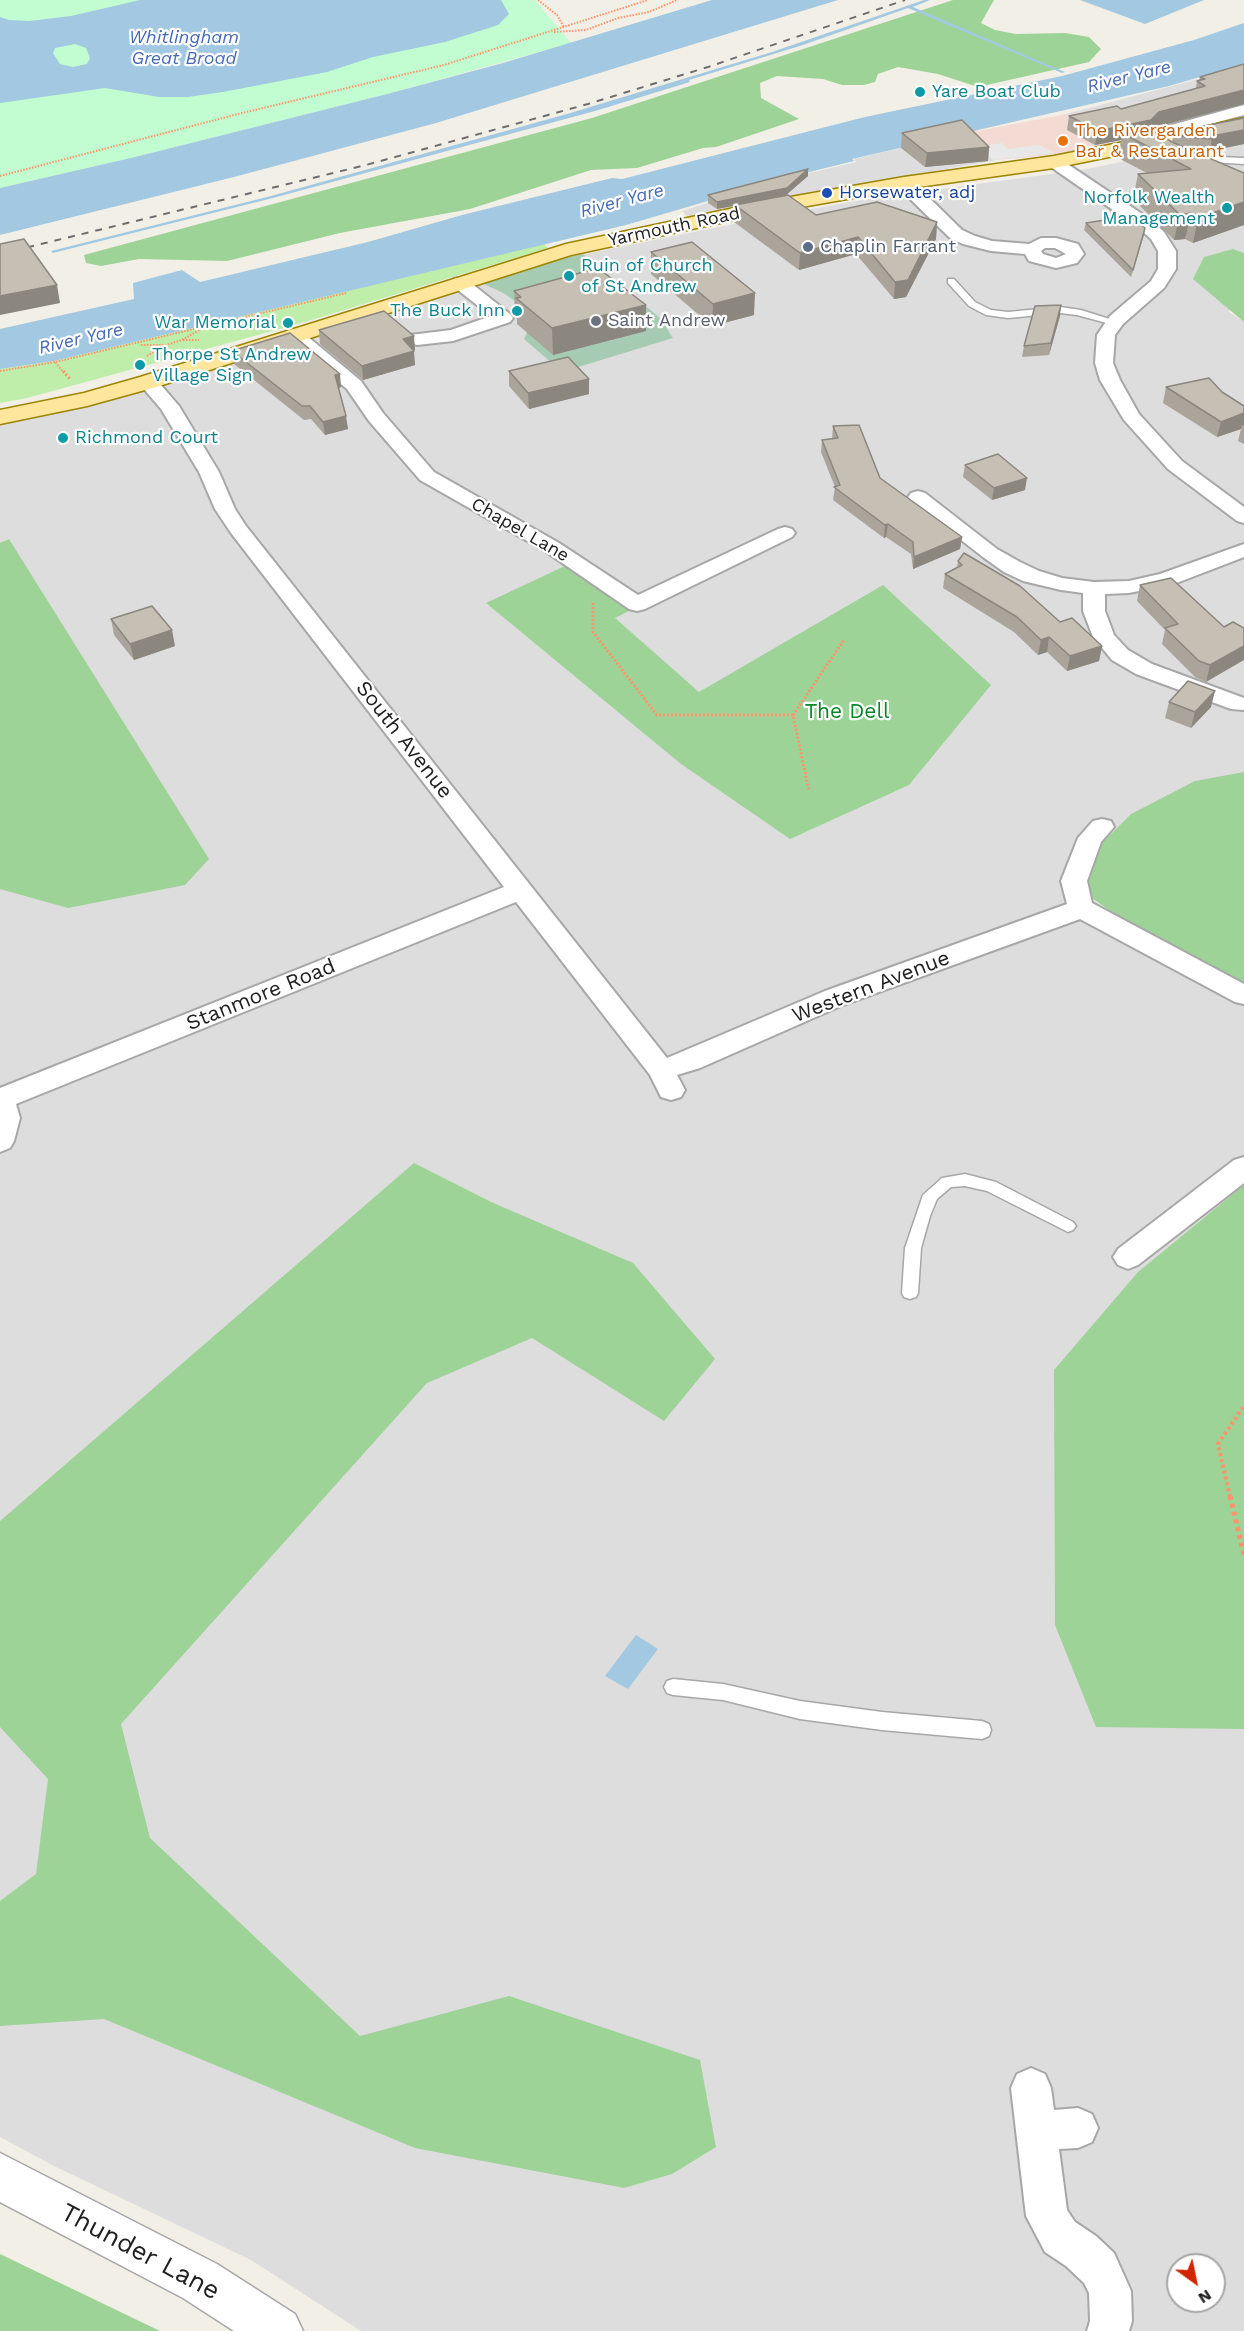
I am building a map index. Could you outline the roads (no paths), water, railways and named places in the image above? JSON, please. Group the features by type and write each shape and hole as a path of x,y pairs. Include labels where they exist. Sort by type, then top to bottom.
{"main road":[{"name":"Yarmouth Road","path":"0,417 87,399 148,382 566,250 762,208 1022,162 1054,162 1156,149 1244,124"}],"street":[{"name":"Yarmouth Road","path":"1156,149 1163,132 1244,110"},
{"path":"1054,162 1145,224 1158,236 1167,251 1167,269 1158,284 1114,322 1106,335 1104,363 1110,380 1131,416 1175,465 1244,517"},
{"path":"1186,162 1200,174 1222,177"},
{"path":"904,183 956,234 991,246 1032,249"},
{"path":"417,339 453,335 509,322 460,283"},
{"name":"Chapel Lane","path":"294,336 354,386 376,417 427,476 552,547 637,604 785,533"},
{"name":"South Avenue","path":"148,382 169,406 209,472 225,509 238,529 521,890 666,1080"},
{"path":"918,496 990,553 1012,567 1031,576 1061,584 1094,588 1129,587 1166,579 1244,550"},
{"path":"1094,588 1094,611 1104,637 1120,655 1144,669 1239,704"},
{"path":"1102,827 1090,838 1074,881 1081,908 1244,994"},
{"name":"Stanmore Road","path":"0,1141 6,1118 1,1099 521,890"},
{"name":"Western Avenue","path":"666,1080 690,1061 834,998 1081,908"},
{"path":"1128,1257 1244,1168"},
{"path":"1031,2088 1047,2216 1060,2237 1081,2251 1099,2268 1110,2291 1111,2321 1108,2331"},
{"path":"1035,2131 1078,2128"},
{"name":"Thunder Lane","path":"0,2177 200,2282 278,2331"}],"lane":[{"path":"1186,162 1244,161"},
{"path":"951,281 972,304 989,313 1008,315 1060,310 1078,312 1114,322"},
{"path":"910,1293 913,1248 922,1216 931,1194 947,1182 965,1180 991,1186 1068,1226"},
{"path":"673,1687 723,1692 800,1710 882,1721 982,1730"}],"water":[{"name":"Whitlingham Great Broad","path":"140,0 501,0 509,14 498,25 445,42 373,57 327,72 223,92 188,97 159,97 105,88 0,103 0,17 29,21 71,16","holes":["75,44 86,48 90,58 87,64 73,67 60,64 53,53 55,48"]},
{"path":"712,0 838,0 436,123 234,177 0,235 0,188 391,93 503,63"},
{"path":"924,0 930,0 913,7 1065,72 1062,73 908,8 803,45 595,111 273,198 53,253 51,251 271,196 567,114 772,52"},
{"path":"1080,0 1204,0 1145,24"},
{"name":"River Yare","path":"1244,23 1244,64 1169,86 852,159 854,161 793,176 626,225 54,361 0,369 0,329 134,299 133,283 182,270 200,282 368,242 462,215 612,178 622,179 865,117 1062,76 1194,40"},
{"path":"636,1635 658,1649 628,1689 605,1676"}],"railway":[{"path":"0,254 366,165 588,104 708,67 905,0"}],"place":[{"name":"Yare Boat Club","path":"920,92"},
{"name":"The Rivergarden Bar & Restaurant","path":"1063,141"},
{"name":"Horsewater, adj","path":"827,193"},
{"name":"Norfolk Wealth Management","path":"1227,208"},
{"name":"Chaplin Farrant","path":"808,247"},
{"name":"Ruin of Church of St Andrew","path":"569,276"},
{"name":"The Buck Inn","path":"517,311"},
{"name":"Saint Andrew","path":"596,321"},
{"name":"War Memorial","path":"288,323"},
{"name":"Thorpe St Andrew Village Sign","path":"140,365"},
{"name":"Richmond Court","path":"63,438"}],"park label":[{"name":"The Dell","path":"847,712"}]}
